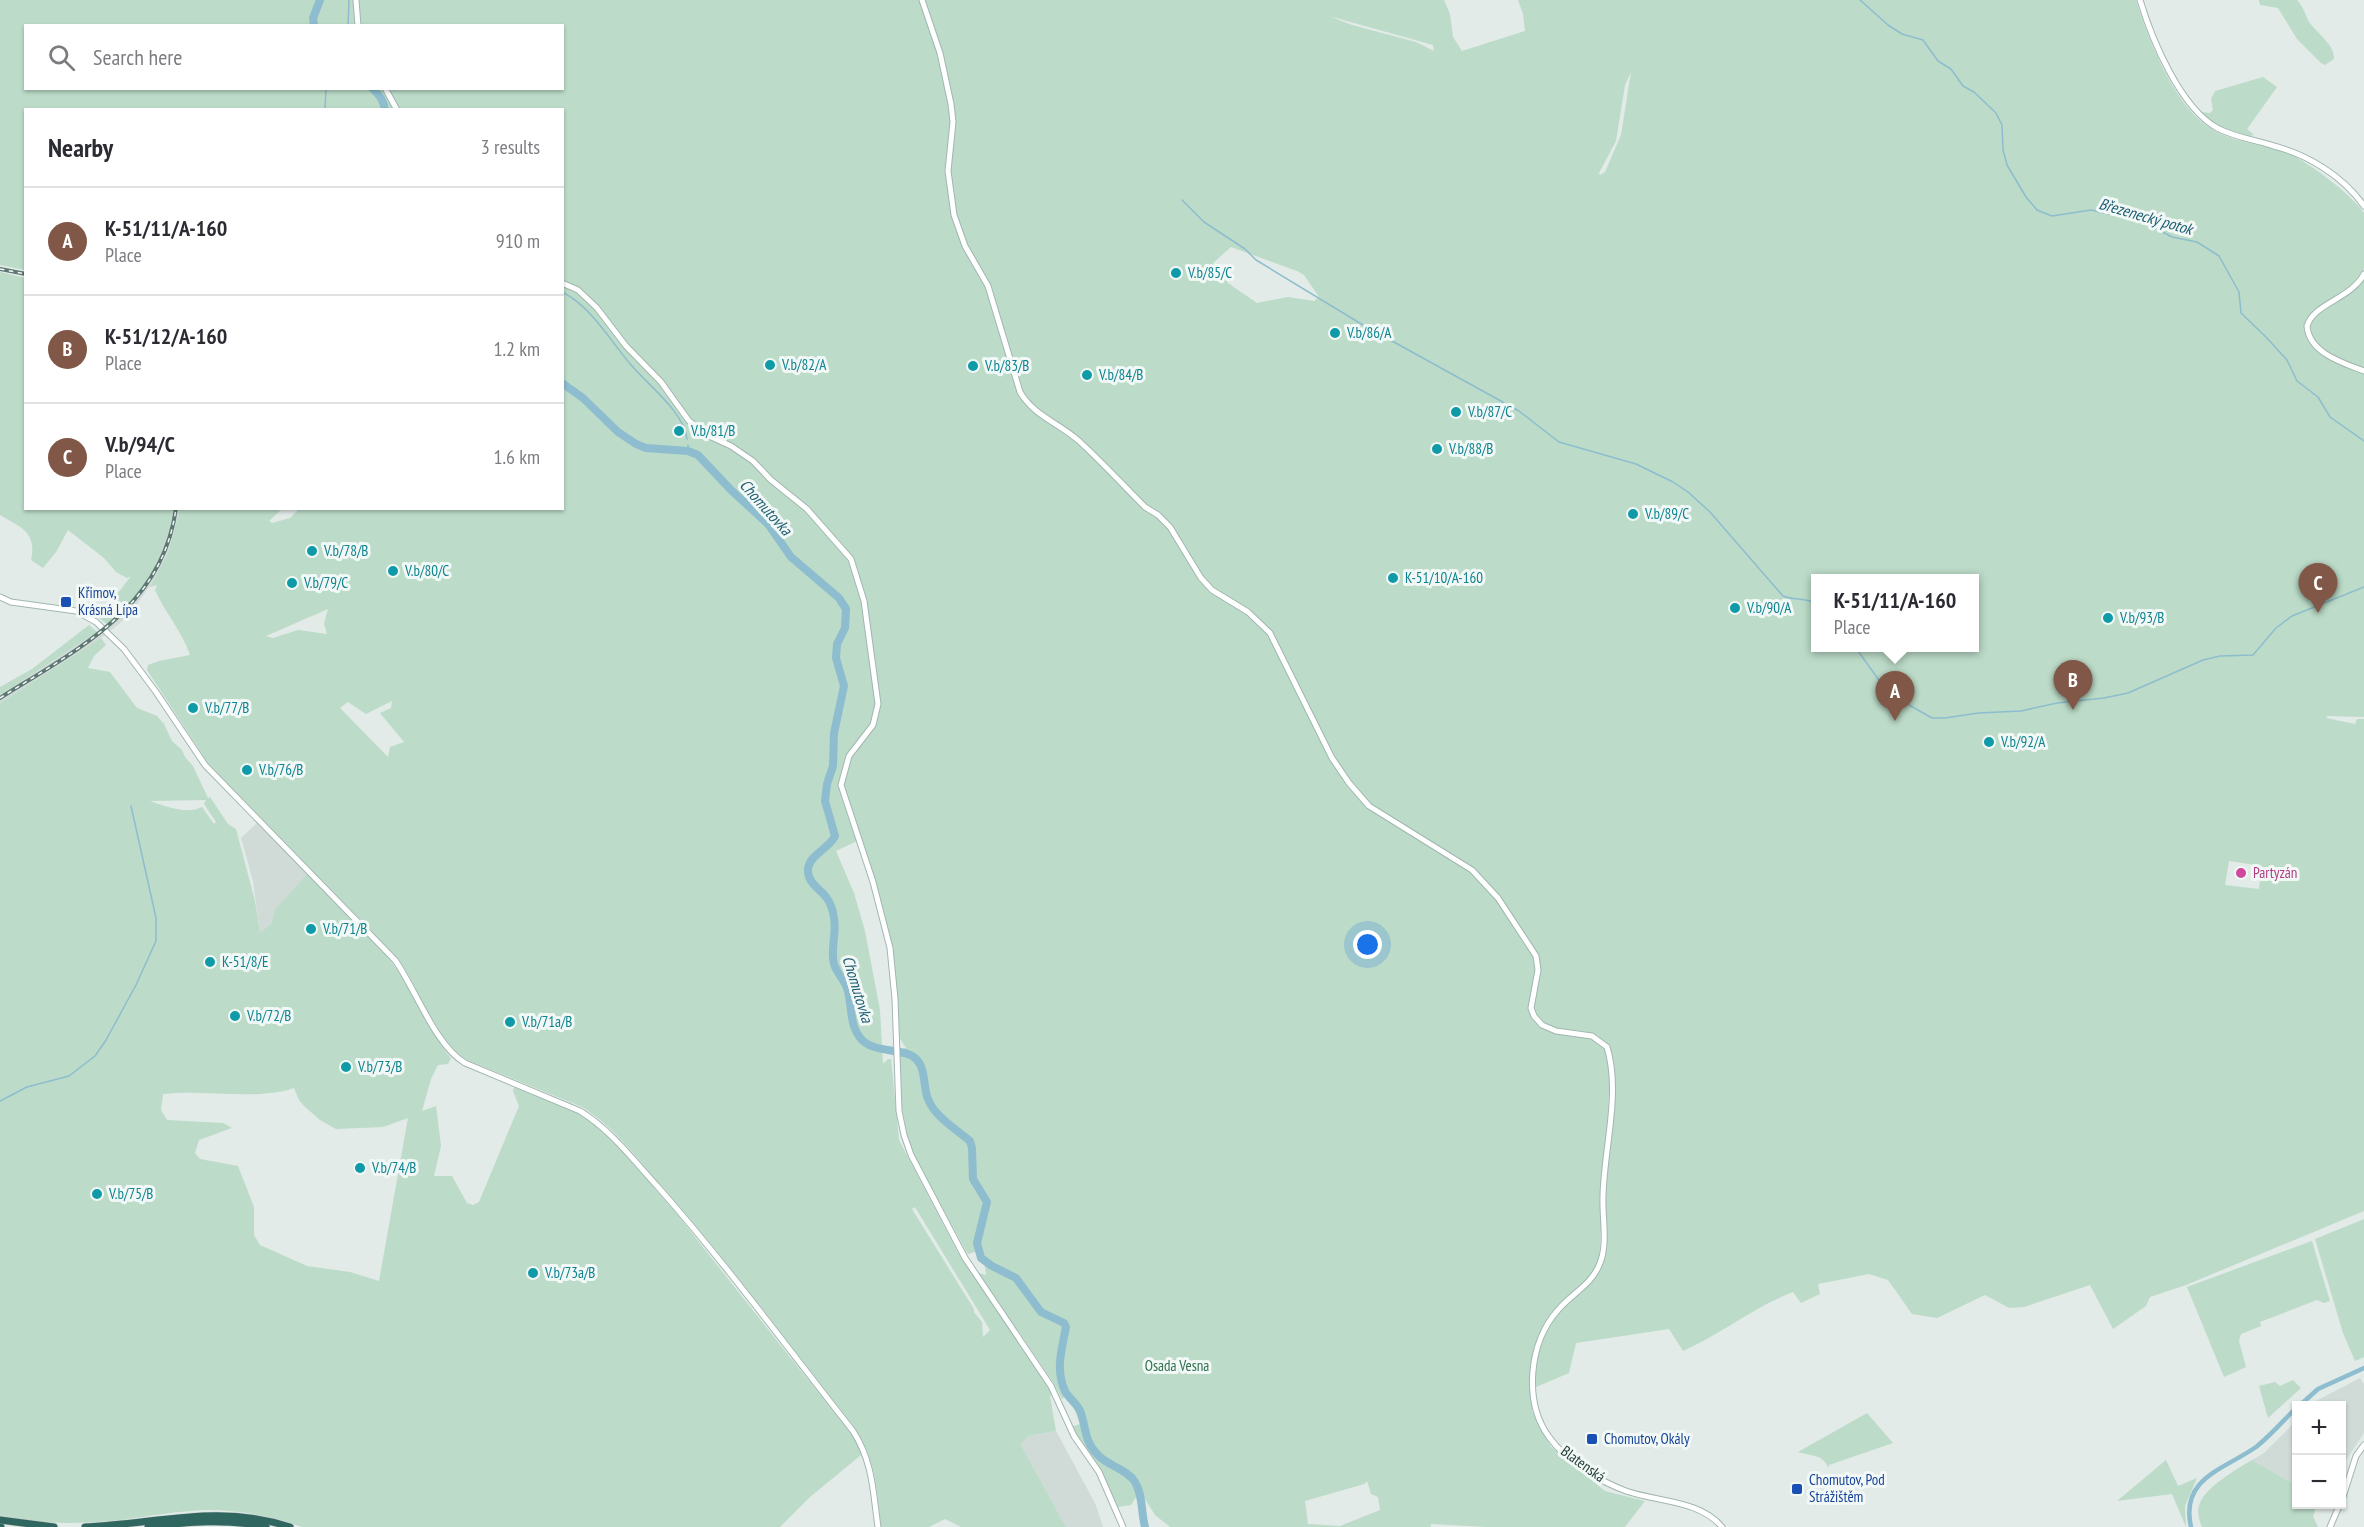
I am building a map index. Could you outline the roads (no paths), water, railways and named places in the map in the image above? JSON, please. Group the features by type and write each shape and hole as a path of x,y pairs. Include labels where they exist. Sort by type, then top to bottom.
{"highway":[{"path":"85,1527 214,1515 259,1519 290,1527"},
{"path":"0,1520 54,1527"},
{"path":"148,1527 206,1521 266,1527"}],"street":[{"path":"356,0 358,24"},
{"name":"Blatenská","path":"922,0 940,53 951,104 953,122 948,171 954,215 965,246 988,286 1020,392 1026,402 1048,421 1077,439 1145,507 1158,515 1170,527 1201,578 1212,590 1248,612 1270,633 1332,758 1369,806 1472,870 1498,898 1536,956 1538,970 1531,1008 1534,1016 1542,1025 1556,1031 1592,1036 1607,1047 1612,1075 1603,1195 1604,1240 1601,1262 1593,1278 1558,1309 1546,1326 1539,1345 1533,1380 1535,1408 1541,1424 1562,1451 1608,1483 1627,1491 1705,1512 1722,1527"},
{"path":"2140,0 2171,73 2188,100 2206,120 2217,128 2234,135 2292,151 2307,158 2344,184 2364,206"},
{"path":"386,90 396,108"},
{"path":"2364,274 2356,285 2313,314 2307,326 2311,338 2326,354 2364,371"},
{"path":"564,284 578,290 597,308 626,346 661,382 689,421 708,435 744,453 771,480 807,508 846,552 856,571 868,627 878,704 873,725 849,756 841,785 886,928 890,948 901,1125 911,1155 965,1258 1051,1386 1074,1436 1099,1472 1123,1527"},
{"path":"0,597 11,602 82,613 96,622 124,649 206,765 395,960 444,1044 454,1056 465,1064 580,1111 592,1118 621,1146 679,1210 853,1431 864,1448 870,1466 878,1527"},
{"path":"2346,1487 2356,1456 2364,1445"},
{"path":"2330,1527 2338,1509"}],"waterway":[{"name":"Chomutovka","path":"314,24 313,18 320,0"},
{"path":"348,24 349,0"},
{"name":"Březenecký potok","path":"1860,0 1888,25 1902,34 1923,40 1938,61 1951,69 1963,86 1974,92 1996,113 2002,125 2003,150 2007,165 2026,197 2037,210 2052,216 2091,210 2128,218 2172,237 2197,242 2219,256 2239,292 2241,313 2287,360 2297,381 2318,397 2330,417 2364,441"},
{"path":"325,108 326,90"},
{"name":"Chomutovka","path":"374,90 384,103 385,108"},
{"path":"1182,200 1204,222 1245,249 1256,260 1363,325 1519,411 1559,442 1636,464 1673,482 1710,512 1783,596 1811,602"},
{"path":"564,293 591,315 632,366 673,409 680,419 687,439"},
{"name":"Chomutovka","path":"564,384 583,398 618,432 636,444 646,448 688,451 698,455 768,524 791,557 839,598 846,609 845,628 837,644 836,658 844,686 834,733 833,766 827,784 825,801 835,836 811,861 808,871 810,879 828,899 832,910 835,924 834,964 847,988 855,1028 862,1040 875,1047 906,1053 917,1060 922,1069 926,1094 931,1105 946,1122 970,1141 973,1179 987,1202 977,1243 981,1258 1016,1278 1041,1312 1064,1323 1066,1327 1061,1351 1060,1375 1065,1391 1080,1410 1088,1441 1094,1450 1102,1459 1132,1478 1138,1487 1145,1527"},
{"name":"Chomutovka","path":"688,445 688,451"},
{"path":"1859,652 1878,679 1909,705 1932,718 2021,711 2057,703 2128,693 2203,660 2220,656 2253,655 2276,628 2292,616 2364,587"},
{"path":"0,1101 27,1087 69,1076 95,1056 136,985 156,941 156,918 131,806"},
{"path":"2305,1401 2318,1389 2364,1368"},
{"path":"2191,1527 2189,1510 2198,1486 2207,1477 2256,1447 2292,1412"}],"railway":[{"path":"0,269 24,274"},
{"path":"0,698 86,643 135,599 154,573 168,543 176,510"}],"place":[{"name":"V.b/85/C","path":"1176,273"},
{"name":"V.b/86/A","path":"1335,333"},
{"name":"V.b/82/A","path":"770,365"},
{"name":"V.b/83/B","path":"973,366"},
{"name":"V.b/84/B","path":"1087,375"},
{"name":"V.b/87/C","path":"1456,412"},
{"name":"V.b/81/B","path":"679,431"},
{"name":"V.b/88/B","path":"1437,449"},
{"name":"V.b/89/C","path":"1633,514"},
{"name":"V.b/78/B","path":"312,551"},
{"name":"V.b/80/C","path":"393,571"},
{"name":"K-51/10/A-160","path":"1393,578"},
{"name":"V.b/79/C","path":"292,583"},
{"name":"Křimov, Krásná Lípa","path":"66,602"},
{"name":"V.b/90/A","path":"1735,608"},
{"name":"V.b/94/C","path":"2318,613"},
{"name":"V.b/93/B","path":"2108,618"},
{"name":"V.b/77/B","path":"193,708"},
{"name":"K-51/12/A-160","path":"2073,710"},
{"name":"K-51/11/A-160","path":"1895,721"},
{"name":"V.b/92/A","path":"1989,742"},
{"name":"V.b/76/B","path":"247,770"},
{"name":"Partyzán","path":"2241,873"},
{"name":"V.b/71/B","path":"311,929"},
{"name":"K-51/8/E","path":"210,962"},
{"name":"V.b/72/B","path":"235,1016"},
{"name":"V.b/71a/B","path":"510,1022"},
{"name":"V.b/73/B","path":"346,1067"},
{"name":"V.b/74/B","path":"360,1168"},
{"name":"V.b/75/B","path":"97,1194"},
{"name":"V.b/73a/B","path":"533,1273"},
{"name":"Chomutov, Okály","path":"1592,1439"},
{"name":"Chomutov, Pod Strážištěm","path":"1797,1489"}],"park label":[{"name":"Osada Vesna","path":"1177,1366"}]}
